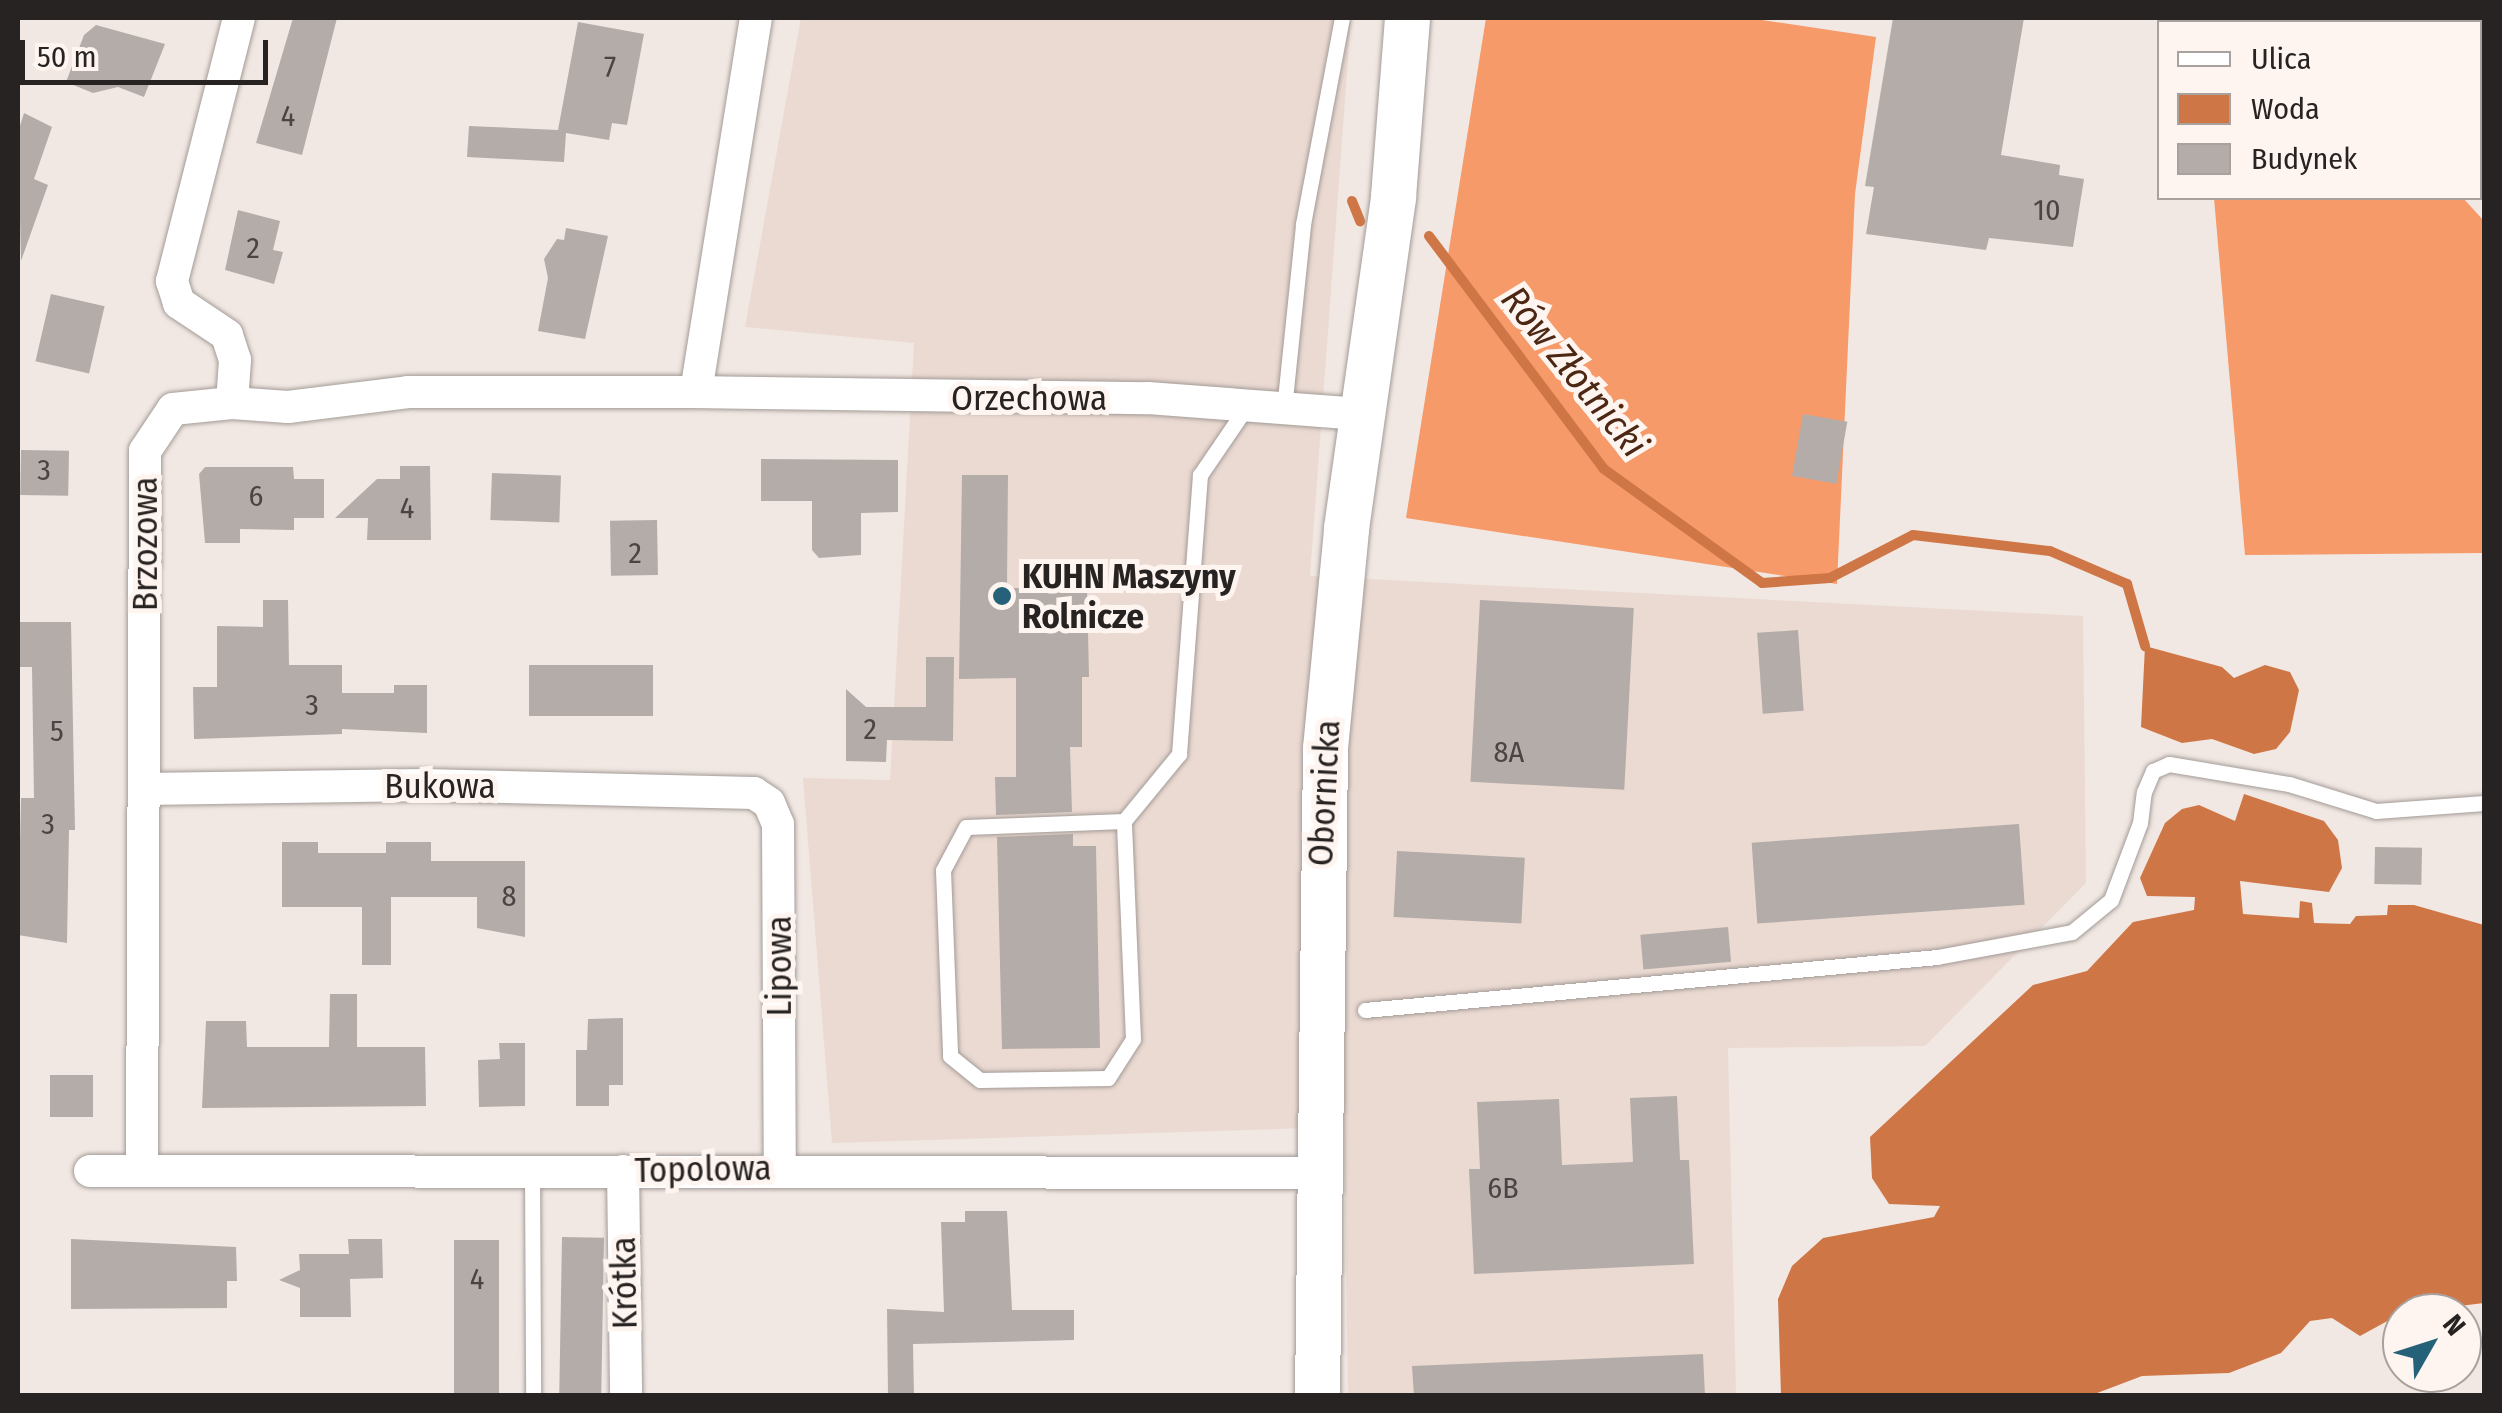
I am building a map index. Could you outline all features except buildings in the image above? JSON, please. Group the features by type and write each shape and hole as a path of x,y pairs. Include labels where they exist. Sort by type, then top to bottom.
{"main road":[{"name":"Obornicka","path":"1317,1396 1325,748 1360,414 1393,196 1408,18"},
{"name":"Obornicka","path":"1393,196 1438,18"}],"street":[{"path":"232,403 235,360 227,335 179,303 172,281 239,18"},
{"path":"696,392 756,18"},
{"name":"Orzechowa","path":"232,403 288,408 408,392 696,392 1148,398 1284,412 1360,414"},
{"name":"Brzozowa","path":"142,1171 145,450 173,409 232,403"},
{"name":"Bukowa","path":"144,789 735,788"},
{"name":"Lipowa","path":"735,788 769,803 778,824 780,1168"},
{"name":"Topolowa","path":"90,1171 780,1168 1317,1173"},
{"name":"Krótka","path":"623,1171 626,1396"}],"lane":[{"path":"1284,412 1304,224 1342,18"},
{"path":"1124,821 966,827 943,870 950,1056 980,1080 1108,1078 1133,1038 1124,821 1179,754 1200,475 1245,409"},
{"path":"1366,1010 1937,956 2072,932 2111,900 2140,823 2144,792 2153,771 2170,764 2289,784 2376,811 2484,802"},
{"path":"532,1171 533,1396"}],"shaded area":[{"path":"801,18 1351,18 1310,576 2083,616 2086,883 1925,1046 1728,1048 1736,1395 1348,1395 1344,1127 832,1143 803,778 890,780 914,343 745,327"},
{"path":"1486,18 1749,18 1876,37 1855,194 1837,584 1406,518"},
{"path":"2214,200 2465,200 2484,221 2484,553 2245,555"}],"water":[{"path":"2145,646 2222,667 2234,678 2265,665 2290,672 2299,690 2290,732 2276,749 2254,754 2212,739 2182,743 2141,727"},
{"path":"2244,794 2324,821 2338,840 2342,868 2329,892 2240,881 2243,914 2299,918 2300,901 2312,903 2314,923 2350,924 2356,916 2387,915 2388,905 2414,905 2484,925 2484,1303 2482,1293 2382,1293 2382,1324 2360,1336 2332,1318 2310,1321 2281,1353 2229,1373 2142,1376 2092,1395 1781,1395 1778,1299 1792,1266 1823,1238 1934,1217 1940,1206 1889,1204 1872,1178 1870,1137 2033,985 2087,971 2133,922 2194,910 2195,897 2147,896 2140,878 2165,823 2182,809 2199,805 2235,821"}],"waterway":[{"name":"Rów Złotnicki","path":"1352,201 1360,221"},
{"name":"Rów Złotnicki","path":"1429,236 1604,469 1762,583 1830,578 1913,535 2050,551 2127,584 2145,646"}],"place":[{"name":"KUHN Maszyny Rolnicze","path":"1002,596"}]}
